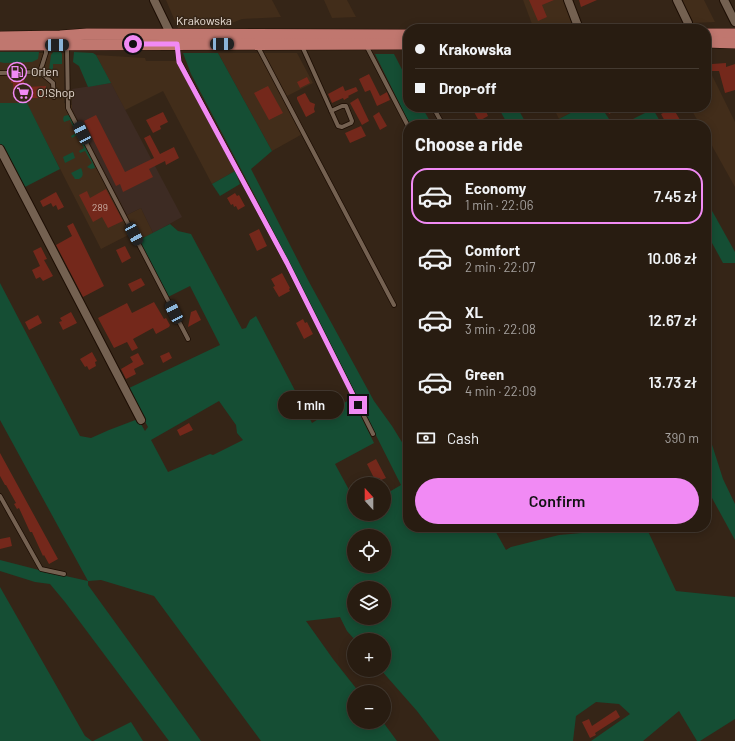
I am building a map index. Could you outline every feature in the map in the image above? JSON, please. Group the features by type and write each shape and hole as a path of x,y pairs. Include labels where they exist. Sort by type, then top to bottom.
{"main road":[{"name":"Krakowska","path":"0,39 87,34 172,41 256,44 403,44"},
{"path":"711,34 735,34"},
{"name":"Krakowska","path":"0,39 46,45 67,45 403,35"},
{"path":"711,42 735,43"}],"street":[{"path":"154,0 169,31 172,41"},
{"path":"568,0 577,24"},
{"path":"677,0 688,24"},
{"path":"724,0 735,22"},
{"path":"0,149 141,420"}],"lane":[{"path":"31,37 46,45 46,52 40,72"},
{"path":"172,41 179,62 287,263 373,434"},
{"path":"256,44 394,305"},
{"path":"302,44 331,111 338,126 342,127 351,123 352,121 346,106 342,106 331,111"},
{"path":"367,44 368,49 405,120"},
{"path":"67,45 68,108 188,339"},
{"path":"0,73 40,72 53,83 54,97"},
{"path":"0,496 41,569 64,574"}],"shaded area":[{"path":"166,0 272,0 281,17 242,19 219,28 178,28"},
{"path":"324,0 347,0 356,17 332,18"},
{"path":"523,0 573,0 582,24 532,24"},
{"path":"682,0 704,0 715,22 693,23"},
{"path":"0,53 64,53 64,103 72,105 72,109 127,215 141,208 153,233 139,240 134,232 101,249 27,104 0,103"},
{"path":"218,53 297,53 313,83 287,96 306,132 272,151"},
{"path":"96,55 145,58 146,61 177,61 235,171 212,184 163,91 125,110"},
{"path":"711,73 735,122 735,187 711,144 711,120 697,120 693,112 711,112"},
{"path":"111,83 182,217 153,233 141,208 127,215 72,109 72,89"},
{"path":"556,112 572,112 559,119"}],"green space":[{"path":"0,52 39,52 38,59 32,62 4,63 0,62"},
{"path":"53,52 61,52 62,64 53,64 53,70 49,70 51,55"},
{"path":"74,52 93,53 96,55 111,83 88,87 79,66 73,62"},
{"path":"183,53 218,53 272,151 251,169 308,280 374,401 403,444 403,532 496,532 506,550 511,547 559,535 593,532 648,532 676,591 735,597 735,719 700,741 697,741 679,711 643,741 591,741 630,714 619,704 596,702 576,716 573,741 440,741 417,711 387,677 391,677 391,633 349,633 340,617 306,621 353,685 347,685 347,729 388,729 397,741 261,741 154,596 101,580 88,581 0,420 0,283 80,436 91,438 138,419 145,431 148,427 127,389 220,345 190,286 168,297 139,240 170,224 178,231 191,234 242,329 246,328 250,320 256,316 312,423 352,398 374,443 335,464 347,486 347,521 391,521 391,491 401,485 264,213 191,74","holes":["219,401 236,425 237,433 243,440 213,455 210,454 168,472 151,440"]},
{"path":"375,54 394,54 403,71 403,111"},
{"path":"0,103 27,103 60,169 23,188 0,144"},
{"path":"404,112 425,112 429,120 408,120"},
{"path":"501,112 520,112 524,120 505,120"},
{"path":"572,112 604,112 610,120 560,120"},
{"path":"647,112 655,112 659,120 631,120"},
{"path":"68,115 71,117 95,168 91,169 87,167 92,163 85,151 80,153 79,151 84,148 77,135 72,138 71,136 76,133 70,120 64,122 63,119 64,116"},
{"path":"73,152 75,158 65,163 63,157"},
{"path":"81,168 83,173 82,177 75,179 71,173"},
{"path":"235,171 240,184 220,196 212,184"},
{"path":"711,209 735,252 735,263 723,263 711,241"},
{"path":"711,442 723,479 735,504 735,540 711,496"},
{"path":"0,560 88,581 88,585 201,741 169,741 50,584 35,582 0,571"},
{"path":"0,587 85,736 92,741 0,741"},
{"path":"131,722 143,741 93,741"}],"building":[{"path":"529,0 554,0 542,5 547,17 538,21"},
{"path":"579,0 597,0 581,7"},
{"path":"10,63 23,63 23,69 10,69"},
{"path":"726,63 726,67 735,64 735,90 725,93 719,71 712,71 712,64"},
{"path":"369,74 380,96 387,92 390,100 377,106 370,90 365,92 359,79"},
{"path":"10,76 24,76 24,87 46,86 46,98 14,98 13,83 11,83"},
{"path":"307,77 310,83 300,88 297,82"},
{"path":"268,86 283,113 269,120 254,93"},
{"path":"343,86 345,91 356,87 358,91 348,96 349,97 344,100 343,98 332,103 328,94"},
{"path":"305,93 310,102 315,104 315,112 306,117 297,99 297,97"},
{"path":"358,98 369,121 362,125 350,103"},
{"path":"163,112 168,122 160,126 161,129 153,133 146,120"},
{"path":"379,112 387,126 380,130 373,116"},
{"path":"474,112 486,112 488,116 478,120"},
{"path":"665,112 675,112 680,120 664,120 661,114"},
{"path":"96,115 125,172 154,158 144,138 150,135 160,154 174,147 179,158 166,165 165,161 149,169 153,177 123,192 120,184 116,186 84,121"},
{"path":"361,126 366,136 350,143 345,133"},
{"path":"106,189 123,221 108,228 102,217 93,222 79,195 87,191 90,198"},
{"path":"56,192 64,207 58,210 56,205 53,207 51,203 43,207 40,201"},
{"path":"235,193 237,196 239,195 245,206 238,210 236,206 234,207 233,204 231,205 227,198"},
{"path":"73,223 104,286 83,297 56,245 72,236 67,226"},
{"path":"259,229 267,246 257,251 249,234"},
{"path":"125,246 131,258 122,263 116,250"},
{"path":"41,247 47,259 44,260 53,276 43,281 40,277 36,279 32,270 40,266 33,251"},
{"path":"282,273 290,288 290,291 279,297 273,287 275,286 271,279"},
{"path":"141,278 145,285 132,292 128,284"},
{"path":"154,302 164,319 166,318 170,325 169,327 156,334 153,328 133,339 138,348 132,351 127,342 114,348 98,318 127,303 132,313"},
{"path":"196,310 201,320 188,327 191,312"},
{"path":"71,312 77,323 63,330 59,322 62,321 60,318"},
{"path":"38,315 42,323 29,330 25,322"},
{"path":"303,319 305,323 307,322 313,334 304,339 296,323"},
{"path":"92,352 97,361 95,362 96,366 89,370 80,359"},
{"path":"169,352 172,358 163,363 160,356"},
{"path":"138,353 144,364 134,369 136,374 126,379 121,369 133,362 130,357"},
{"path":"189,423 193,430 180,436 177,430"},
{"path":"0,453 58,559 49,564 44,555 43,556 32,532 30,532 19,508 17,509 14,504 16,503 0,476"},
{"path":"376,459 385,477 374,477 367,464"},
{"path":"10,537 12,546 0,549 0,539"},
{"path":"616,710 620,717 595,733 596,735 590,738 582,722 589,719 592,726"}],"place":[{"name":"Orlen","path":"17,72"},
{"name":"O!Shop","path":"23,93"}],"route":[{"path":"133,44 177,44 179,62 287,263 358,405"}]}
